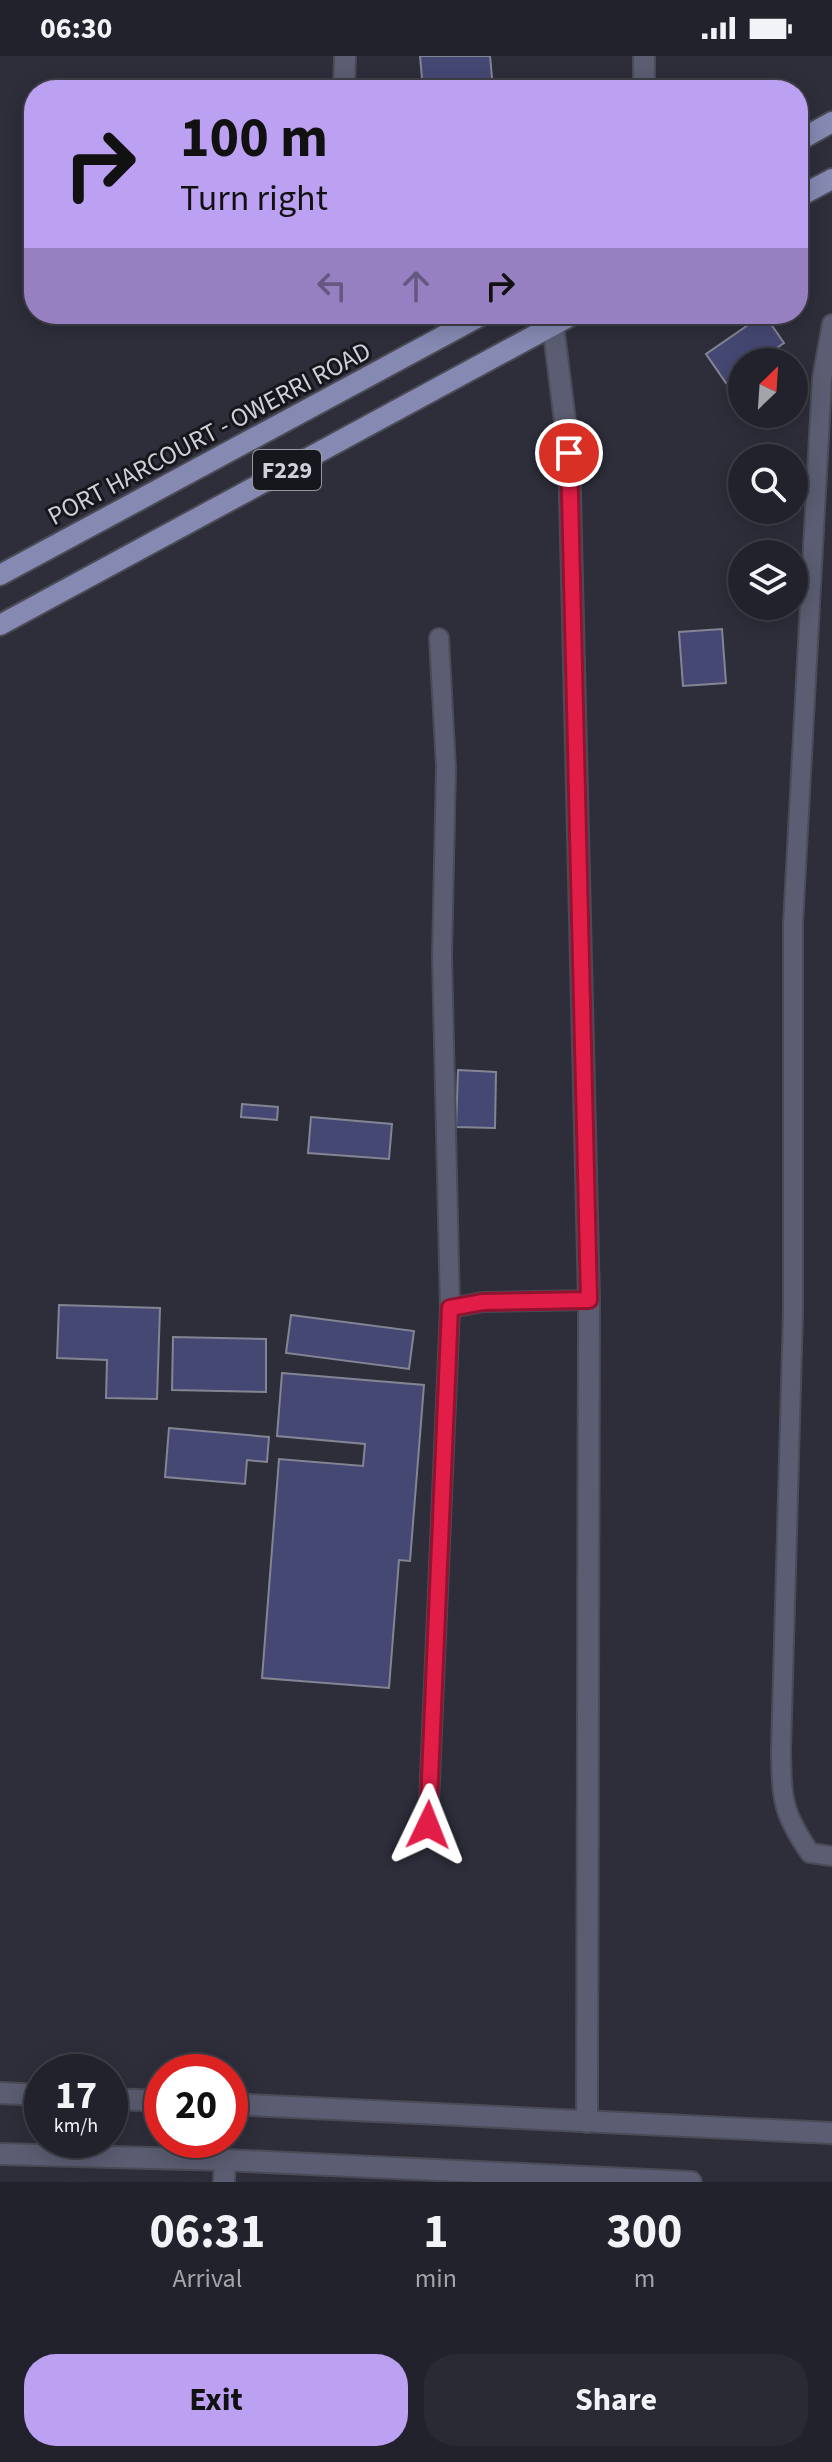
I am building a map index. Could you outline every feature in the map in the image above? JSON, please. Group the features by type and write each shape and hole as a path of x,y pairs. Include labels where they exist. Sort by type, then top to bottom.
{"main road":[{"path":"808,135 832,122"},
{"path":"808,192 832,179"},
{"name":"PORT HARCOURT - OWERRI ROAD","path":"0,575 465,324"},
{"name":"F229","path":"0,625 553,325"}],"street":[{"path":"344,80 345,56"},
{"path":"644,56 644,80"},
{"path":"553,325 569,453 589,1300 587,2122"},
{"path":"0,2093 24,2094"},
{"path":"248,2105 832,2133"},
{"path":"0,2154 225,2160 691,2182"},
{"path":"224,2182 225,2160"}],"lane":[{"path":"832,324 822,379 793,924 793,1312 781,1751 782,1796 788,1820 810,1853 832,1856"},
{"path":"428,1825 450,1308 442,956 446,768 439,638"},
{"path":"450,1308 483,1302 589,1300"}],"building":[{"path":"420,56 490,56 492,80 422,80"},
{"path":"750,324 771,324 784,343 777,348 728,348 726,383 706,354"},
{"path":"722,629 726,683 683,686 679,632"},
{"path":"458,1070 496,1072 495,1128 456,1127"},
{"path":"242,1104 278,1107 277,1120 241,1117"},
{"path":"311,1117 392,1124 389,1159 308,1153"},
{"path":"59,1305 160,1308 157,1399 106,1398 107,1360 57,1358"},
{"path":"291,1315 414,1331 409,1369 286,1353"},
{"path":"173,1337 266,1339 266,1392 172,1390"},
{"path":"282,1373 424,1385 410,1561 399,1560 389,1688 262,1678 279,1459 363,1466 365,1444 277,1436"},
{"path":"169,1428 269,1437 267,1462 247,1460 245,1484 165,1477"}],"route":[{"path":"428,1825 450,1308 483,1302 589,1300 569,453"}]}
